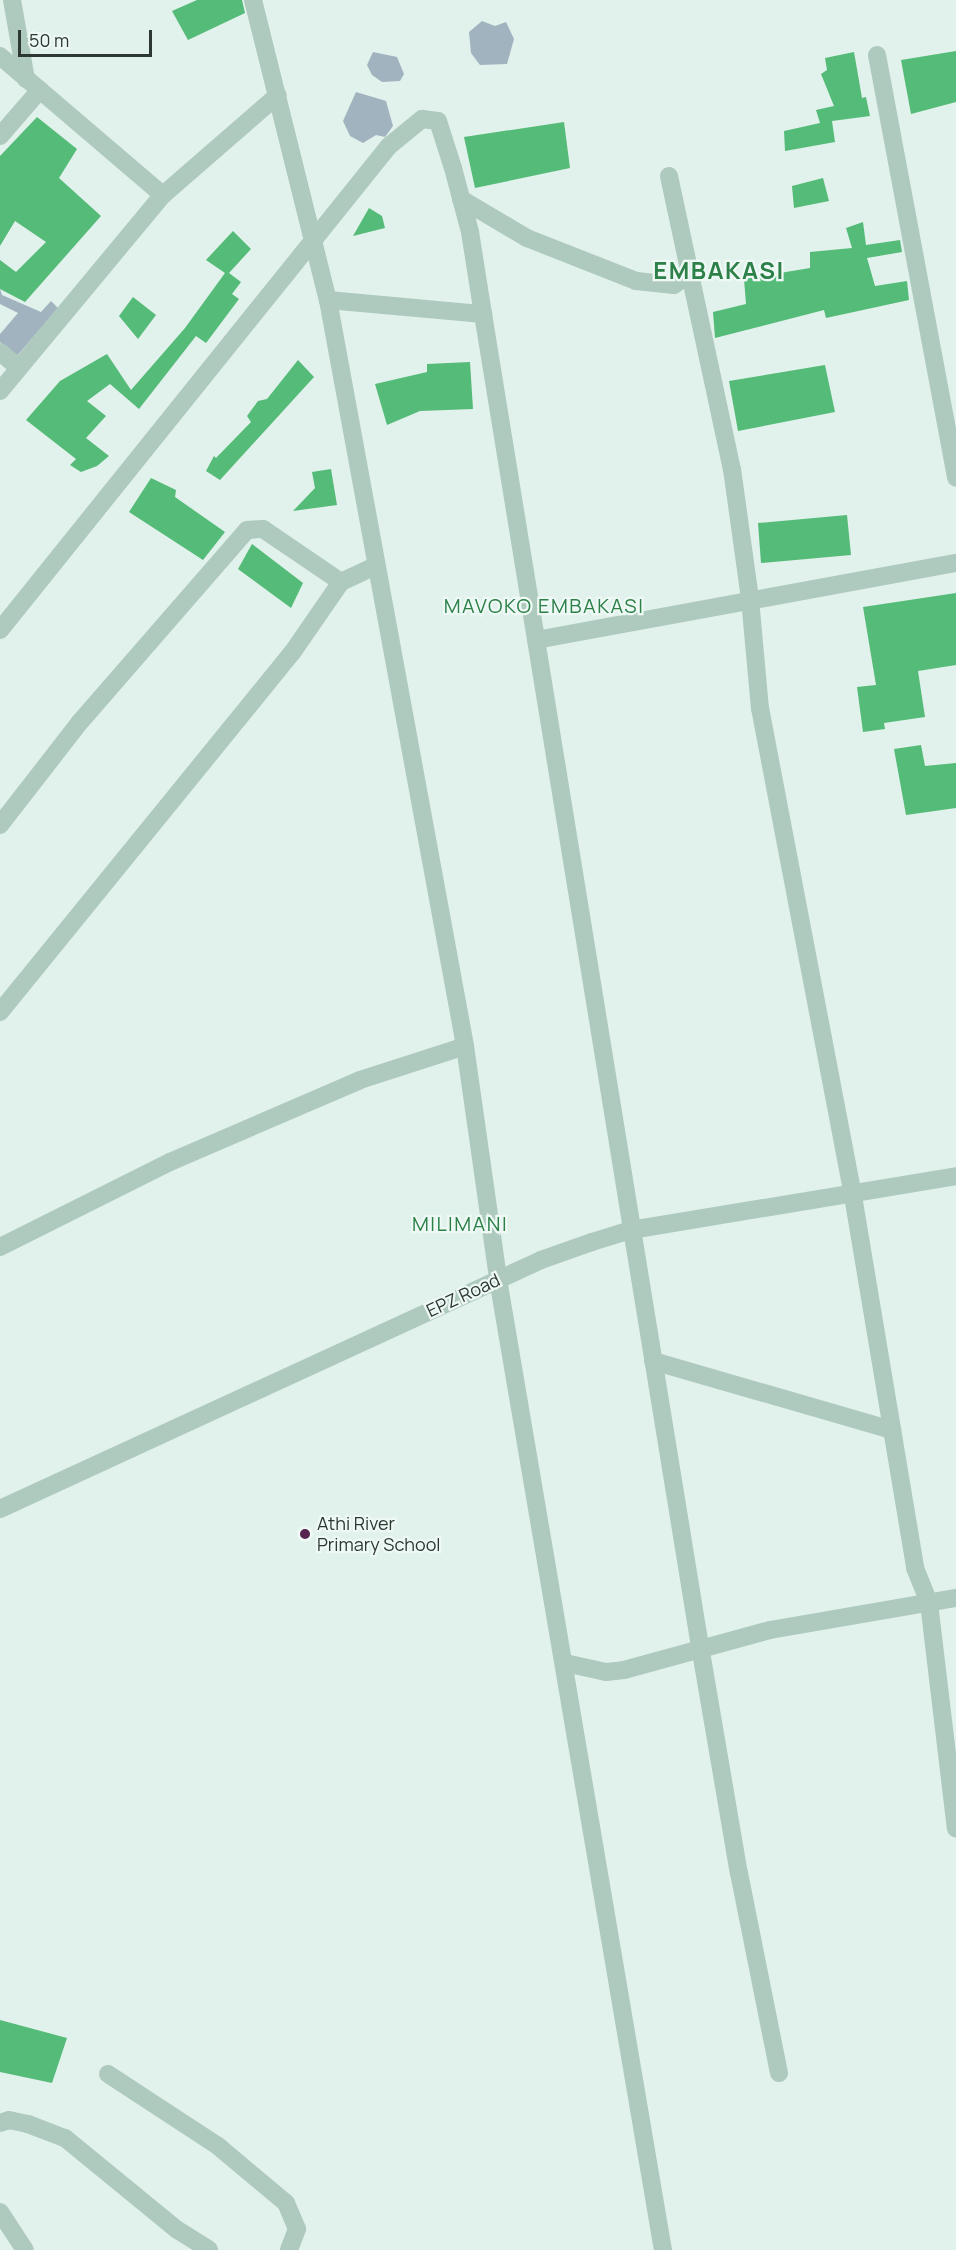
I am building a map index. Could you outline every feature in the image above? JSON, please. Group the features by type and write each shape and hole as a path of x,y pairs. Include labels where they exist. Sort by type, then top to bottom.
{"street":[{"path":"0,136 33,85 12,0"},
{"path":"253,0 315,240 328,300 465,1046 498,1279 663,2250"},
{"path":"877,55 956,478"},
{"path":"0,56 163,195"},
{"path":"0,391 163,195 278,95"},
{"path":"0,630 389,146 422,119 438,122 461,199 483,314 700,1646 739,1873 779,2073"},
{"path":"669,176 732,469 750,599 760,708 853,1196 915,1568 929,1603 956,1828"},
{"path":"461,199 527,238 636,281 674,285 690,274"},
{"path":"328,300 483,314"},
{"path":"0,352 19,368"},
{"path":"0,825 80,722 247,530 263,529 341,582"},
{"path":"536,640 956,563"},
{"path":"0,1012 292,653 341,582 376,566"},
{"path":"0,1247 191,1152 360,1080 465,1046"},
{"name":"EPZ Road","path":"0,1509 542,1260 631,1230 853,1196 956,1176"},
{"path":"653,1361 892,1430"},
{"path":"565,1663 606,1672 624,1670 700,1646 770,1630 956,1598"},
{"path":"108,2074 218,2146 286,2203 297,2229 289,2250"},
{"path":"0,2123 9,2120 28,2124 65,2138 176,2229 208,2250"},
{"path":"0,2212 25,2250"}],"shaded area":[{"path":"482,21 495,26 506,22 514,39 507,64 480,65 471,53 469,32"},
{"path":"373,52 397,57 404,74 400,81 382,82 372,75 367,65"},
{"path":"356,92 386,101 393,126 385,137 376,135 363,143 350,136 343,121"},
{"path":"0,289 2,295 41,312 51,301 58,308 17,356 0,342 0,334 18,313 0,304"}],"building":[{"path":"197,0 242,0 245,13 188,40 172,11"},
{"path":"956,51 956,102 911,114 901,60"},
{"path":"854,52 862,98 866,97 870,116 832,121 835,142 785,151 784,131 820,123 816,110 834,106 821,74 827,70 825,58"},
{"path":"37,117 77,149 59,178 101,216 25,302 0,289 0,260 16,272 46,242 15,221 0,246 0,156"},
{"path":"564,122 570,168 475,188 464,137"},
{"path":"823,178 829,201 794,208 792,186"},
{"path":"369,208 382,216 385,228 353,236"},
{"path":"863,222 866,245 900,240 902,252 867,258 875,286 907,281 909,300 826,318 824,310 715,338 713,312 746,304 744,279 810,268 810,252 852,248 846,228"},
{"path":"233,231 251,249 229,273 241,282 232,294 239,299 206,343 196,336 139,409 110,384 87,401 106,416 86,438 109,456 97,466 81,472 70,465 76,459 26,420 60,381 107,354 131,390 185,328 225,273 206,260"},
{"path":"133,297 156,315 138,339 119,316"},
{"path":"298,360 314,377 220,480 206,471 214,456 216,458 251,422 247,416 258,401 267,399"},
{"path":"470,362 473,409 420,411 387,425 375,384 427,372 427,364"},
{"path":"825,365 835,412 738,431 729,381"},
{"path":"331,469 337,505 293,511 315,488 312,472"},
{"path":"151,478 176,490 175,497 225,532 203,560 129,512"},
{"path":"847,515 851,555 761,563 758,523"},
{"path":"252,544 303,583 291,608 238,569"},
{"path":"956,593 956,665 918,671 925,717 884,723 885,729 863,732 857,687 876,685 863,607"},
{"path":"921,745 925,766 956,763 956,808 906,815 894,749"},
{"path":"0,2020 67,2038 52,2083 0,2072"}],"place":[{"name":"Athi River Primary School","path":"305,1534"}],"district":[{"name":"EMBAKASI","path":"719,270"},
{"name":"MAVOKO EMBAKASI","path":"544,605"},
{"name":"MILIMANI","path":"460,1223"}]}
